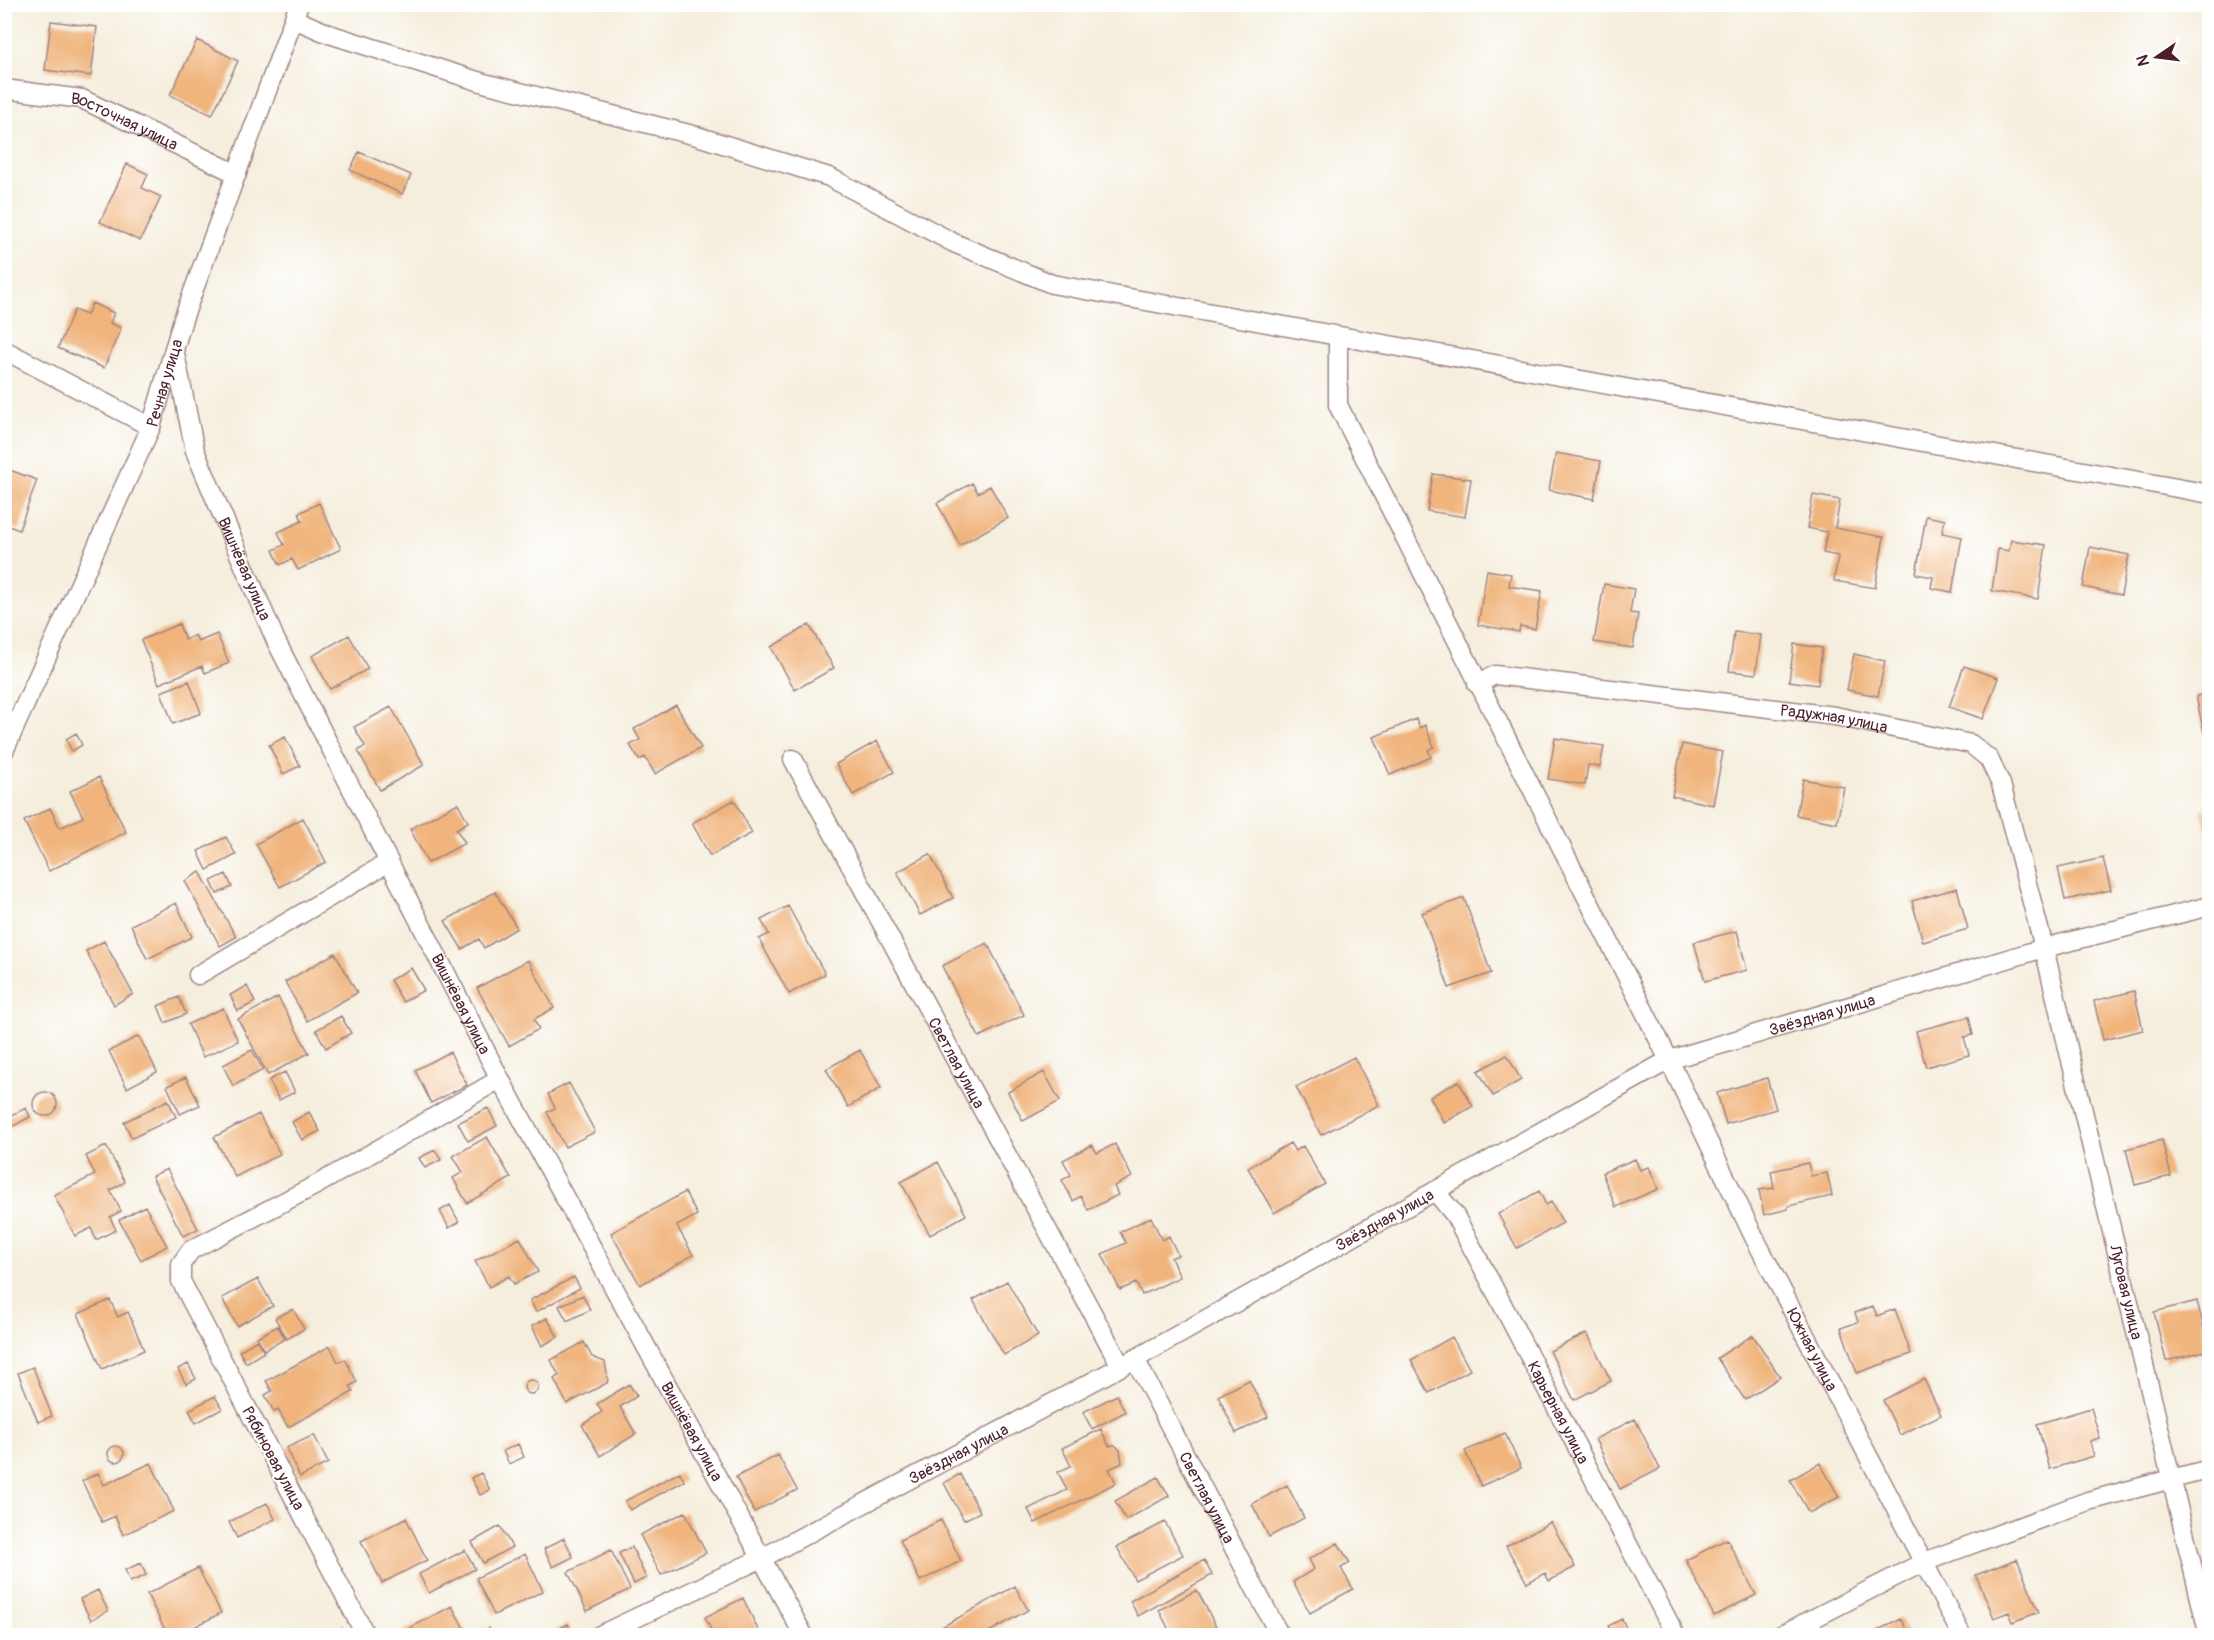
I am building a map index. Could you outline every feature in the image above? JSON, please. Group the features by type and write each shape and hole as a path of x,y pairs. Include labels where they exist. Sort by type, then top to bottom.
{"street":[{"name":"Речная улица","path":"4,751 151,427 183,319 297,12"},
{"path":"297,12 329,34 484,83 697,136 829,177 954,243 1052,284 1338,338 2210,494"},
{"name":"Восточная улица","path":"4,89 82,99 237,174"},
{"name":"Южная улица","path":"1338,338 1338,405 1669,1060 1754,1237 1962,1635"},
{"path":"4,350 151,427"},
{"name":"Вишнёвая улица","path":"174,350 195,451 276,641 501,1079 764,1557 804,1635"},
{"name":"Радужная улица","path":"1477,684 1495,675 1812,713 1971,744 1989,759 2001,784 2044,948"},
{"name":"Светлая улица","path":"793,759 1280,1635"},
{"path":"198,975 389,862"},
{"name":"Звёздная улица","path":"598,1635 764,1557 1128,1362 1669,1060 2044,948 2210,906"},
{"name":"Луговая улица","path":"2044,948 2209,1635"},
{"name":"Рябиновая улица","path":"366,1635 181,1281 180,1264 191,1250 318,1184 501,1079"},
{"name":"Карьерная улица","path":"1435,1191 1454,1214 1676,1635"},
{"path":"1779,1635 1924,1562 2088,1501 2210,1469"}],"building":[{"path":"4,20 11,21 6,63 4,63"},
{"path":"51,21 97,27 91,76 45,70"},
{"path":"197,40 238,61 212,115 170,95"},
{"path":"359,152 411,175 402,194 350,170"},
{"path":"127,164 148,174 142,188 161,197 140,241 100,222"},
{"path":"92,303 114,313 110,323 121,328 104,368 58,348 74,310 87,315"},
{"path":"1556,453 1601,461 1594,499 1549,490"},
{"path":"4,468 37,480 19,530 4,524"},
{"path":"1433,474 1471,479 1465,517 1427,511"},
{"path":"972,483 978,493 990,486 1008,518 960,545 937,503"},
{"path":"1813,495 1840,500 1835,528 1884,537 1875,588 1834,581 1838,556 1823,553 1827,532 1807,528"},
{"path":"319,503 341,549 298,570 292,559 280,565 273,550 284,545 278,532 302,521 299,513"},
{"path":"1926,516 1945,520 1942,533 1962,537 1952,592 1931,588 1933,577 1916,574"},
{"path":"2011,540 2046,545 2038,599 1992,591 1998,549 2009,551"},
{"path":"2090,547 2129,555 2121,595 2083,587"},
{"path":"1487,570 1511,574 1509,586 1542,591 1535,629 1520,626 1519,632 1478,625"},
{"path":"1604,584 1634,589 1630,613 1638,614 1633,648 1594,642"},
{"path":"179,624 185,640 195,635 198,642 217,634 229,663 205,673 202,666 159,684 141,640"},
{"path":"809,625 834,668 795,690 771,647"},
{"path":"1734,632 1761,635 1756,674 1729,671"},
{"path":"349,635 368,669 330,689 312,656"},
{"path":"1794,644 1822,648 1818,685 1789,681"},
{"path":"1854,654 1885,661 1878,696 1847,690"},
{"path":"1964,666 1998,678 1983,719 1949,707"},
{"path":"189,681 201,713 173,724 161,692"},
{"path":"2210,693 2210,732 2204,733 2196,696"},
{"path":"676,705 701,748 655,774 645,757 639,760 630,745 640,740 634,729"},
{"path":"391,707 424,765 380,790 358,751 365,746 354,727"},
{"path":"1416,719 1420,728 1425,725 1434,747 1428,750 1431,757 1390,775 1374,737"},
{"path":"76,733 82,745 72,751 66,739"},
{"path":"285,737 300,766 283,774 269,745"},
{"path":"1555,738 1604,746 1600,767 1588,765 1585,785 1548,779"},
{"path":"877,741 894,772 853,795 836,764"},
{"path":"1682,744 1723,752 1713,805 1672,796"},
{"path":"99,777 126,832 49,871 24,821 50,808 60,828 83,817 70,791"},
{"path":"1803,779 1844,787 1837,823 1796,815"},
{"path":"734,800 752,833 710,856 692,823"},
{"path":"458,803 468,822 456,829 465,843 428,863 410,829"},
{"path":"2210,808 2210,843 2209,843 2201,810"},
{"path":"303,818 326,862 280,887 256,844"},
{"path":"226,837 236,855 207,870 198,851"},
{"path":"930,854 953,898 920,915 897,872"},
{"path":"2103,858 2111,890 2065,900 2058,868"},
{"path":"200,872 236,937 220,946 185,881"},
{"path":"226,874 232,887 217,894 211,881"},
{"path":"1957,888 1968,929 1923,942 1912,901"},
{"path":"495,892 517,928 484,948 479,939 462,949 445,921"},
{"path":"1464,898 1491,973 1449,988 1422,913"},
{"path":"176,903 192,937 147,959 131,925"},
{"path":"788,906 825,974 789,994 759,939 769,934 761,920"},
{"path":"1737,931 1747,970 1705,981 1694,942"},
{"path":"104,941 133,994 114,1005 86,951"},
{"path":"987,943 1024,1015 979,1037 942,966"},
{"path":"335,953 357,993 307,1021 285,982"},
{"path":"528,960 554,1008 534,1019 539,1029 509,1046 477,988"},
{"path":"411,968 424,990 403,1002 390,980"},
{"path":"247,986 255,1002 238,1011 230,995"},
{"path":"2134,991 2143,1030 2103,1040 2094,1001"},
{"path":"179,997 186,1014 165,1023 158,1006"},
{"path":"278,997 309,1053 268,1075 238,1019"},
{"path":"223,1008 238,1041 203,1057 188,1024"},
{"path":"341,1016 351,1033 326,1048 316,1030"},
{"path":"1969,1017 1973,1035 1964,1037 1969,1055 1926,1067 1916,1031"},
{"path":"139,1036 157,1072 127,1088 109,1051"},
{"path":"252,1050 263,1070 233,1086 223,1065"},
{"path":"860,1050 881,1088 848,1107 826,1069"},
{"path":"450,1052 467,1085 431,1103 415,1070"},
{"path":"1507,1055 1521,1080 1493,1096 1478,1071"},
{"path":"1354,1057 1379,1105 1321,1135 1296,1087"},
{"path":"285,1072 295,1092 279,1100 269,1080"},
{"path":"1044,1072 1060,1101 1023,1121 1008,1092"},
{"path":"186,1077 200,1105 180,1114 167,1086"},
{"path":"1767,1078 1776,1109 1726,1124 1717,1093"},
{"path":"1458,1081 1473,1106 1444,1123 1430,1097"},
{"path":"569,1083 595,1132 565,1147 547,1112 555,1108 548,1094"},
{"path":"45,1092 50,1093 56,1099 56,1109 50,1115 45,1116 40,1115 34,1109 33,1104 34,1099 40,1093"},
{"path":"168,1100 176,1117 132,1138 124,1122"},
{"path":"26,1108 30,1117 4,1131 4,1119"},
{"path":"488,1108 497,1126 468,1141 458,1123"},
{"path":"309,1112 320,1131 302,1140 292,1122"},
{"path":"259,1114 280,1154 235,1177 214,1137"},
{"path":"487,1137 511,1178 467,1203 453,1178 463,1172 453,1156"},
{"path":"2162,1140 2171,1176 2135,1185 2126,1149"},
{"path":"1290,1143 1295,1151 1303,1146 1325,1184 1274,1213 1248,1168"},
{"path":"1115,1144 1132,1177 1114,1186 1118,1195 1088,1210 1081,1196 1073,1201 1062,1180 1071,1175 1063,1160 1092,1145 1097,1153"},
{"path":"106,1146 125,1182 110,1190 121,1211 110,1217 116,1230 96,1240 91,1228 75,1236 54,1195 95,1175 86,1156"},
{"path":"435,1150 441,1160 425,1168 419,1158"},
{"path":"1635,1159 1640,1170 1649,1167 1658,1189 1616,1207 1602,1173"},
{"path":"938,1162 966,1215 930,1235 901,1182"},
{"path":"1808,1163 1811,1176 1827,1173 1832,1196 1788,1206 1788,1209 1764,1215 1759,1190 1774,1188 1771,1171"},
{"path":"167,1169 198,1229 183,1236 152,1176"},
{"path":"1539,1191 1546,1205 1551,1202 1563,1223 1517,1248 1498,1214"},
{"path":"685,1192 697,1215 677,1226 693,1255 640,1285 611,1233"},
{"path":"450,1205 459,1222 449,1228 440,1211"},
{"path":"145,1206 167,1246 141,1260 119,1220"},
{"path":"1151,1217 1162,1240 1169,1236 1178,1255 1171,1258 1180,1277 1142,1295 1136,1283 1120,1290 1102,1254 1126,1243 1120,1232"},
{"path":"520,1238 538,1272 514,1284 509,1276 489,1287 475,1261"},
{"path":"574,1277 580,1288 536,1312 530,1300"},
{"path":"258,1279 273,1306 237,1326 222,1298"},
{"path":"1007,1281 1038,1336 1004,1355 973,1300"},
{"path":"583,1295 590,1310 567,1321 559,1306"},
{"path":"110,1300 118,1317 128,1312 144,1350 102,1369 78,1314"},
{"path":"2197,1301 2209,1350 2166,1361 2154,1312"},
{"path":"1873,1306 1877,1316 1895,1309 1911,1354 1857,1373 1841,1328 1858,1322 1855,1313"},
{"path":"293,1309 304,1329 287,1339 275,1318"},
{"path":"547,1318 558,1337 542,1346 532,1326"},
{"path":"278,1326 285,1339 264,1350 257,1337"},
{"path":"1587,1333 1611,1381 1574,1400 1550,1351"},
{"path":"1753,1335 1780,1377 1745,1400 1717,1358"},
{"path":"1452,1337 1470,1370 1429,1393 1411,1360"},
{"path":"257,1340 264,1352 246,1363 239,1351"},
{"path":"584,1342 592,1357 605,1362 607,1383 567,1404 554,1379 559,1376 551,1360"},
{"path":"330,1346 338,1362 345,1359 357,1382 350,1386 353,1392 288,1427 278,1410 274,1412 265,1395 272,1391 266,1381"},
{"path":"188,1364 196,1379 186,1384 178,1369"},
{"path":"33,1367 52,1416 38,1422 18,1373"},
{"path":"1924,1379 1941,1415 1900,1435 1883,1400"},
{"path":"531,1380 536,1382 538,1387 536,1392 531,1394 526,1392 524,1387 526,1382"},
{"path":"1249,1380 1268,1417 1236,1433 1218,1396"},
{"path":"629,1384 637,1396 620,1407 636,1434 600,1456 582,1425 602,1412 597,1404"},
{"path":"1117,1395 1125,1412 1092,1429 1083,1412"},
{"path":"215,1396 222,1409 196,1423 189,1410"},
{"path":"2091,1408 2100,1438 2090,1441 2094,1456 2050,1469 2037,1424"},
{"path":"1635,1419 1660,1469 1620,1489 1595,1439"},
{"path":"1101,1429 1109,1446 1115,1445 1120,1450 1122,1463 1109,1469 1116,1483 1035,1523 1028,1509 1067,1490 1058,1472 1071,1466 1062,1448"},
{"path":"1505,1433 1521,1468 1481,1486 1465,1451"},
{"path":"314,1435 328,1463 300,1477 286,1448"},
{"path":"518,1444 524,1457 509,1464 503,1451"},
{"path":"116,1446 122,1448 124,1454 122,1460 116,1462 110,1460 108,1454 110,1448"},
{"path":"778,1455 797,1490 754,1512 736,1477"},
{"path":"151,1463 174,1511 123,1535 115,1516 102,1522 82,1481 98,1473 104,1485"},
{"path":"1820,1463 1839,1497 1809,1513 1790,1480"},
{"path":"680,1472 684,1481 630,1510 625,1501"},
{"path":"481,1473 490,1490 480,1495 471,1478"},
{"path":"960,1474 980,1512 964,1520 944,1483"},
{"path":"1158,1477 1169,1496 1126,1520 1115,1501"},
{"path":"1287,1485 1304,1518 1269,1537 1252,1504"},
{"path":"267,1503 275,1519 237,1538 229,1522"},
{"path":"685,1512 706,1553 661,1575 640,1535"},
{"path":"406,1518 427,1560 382,1583 361,1541"},
{"path":"941,1520 961,1561 920,1581 900,1540"},
{"path":"1165,1522 1183,1555 1135,1580 1117,1547"},
{"path":"1551,1522 1575,1567 1549,1581 1545,1573 1527,1583 1506,1546"},
{"path":"500,1526 512,1547 483,1563 472,1542"},
{"path":"564,1538 573,1557 553,1567 544,1549"},
{"path":"1727,1539 1756,1595 1714,1616 1686,1560"},
{"path":"1338,1543 1350,1563 1341,1568 1353,1589 1310,1613 1293,1582 1314,1569 1309,1559"},
{"path":"632,1547 646,1578 634,1584 619,1553"},
{"path":"465,1550 475,1569 429,1593 419,1574"},
{"path":"611,1550 630,1589 587,1611 568,1572"},
{"path":"525,1554 543,1591 494,1615 476,1578"},
{"path":"2017,1559 2039,1612 2013,1622 2009,1612 1994,1618 1976,1575"},
{"path":"1204,1560 1212,1575 1138,1616 1130,1601"},
{"path":"141,1563 146,1575 130,1582 125,1570"},
{"path":"198,1568 221,1613 177,1636 168,1636 147,1594"},
{"path":"1015,1586 1028,1610 982,1636 933,1636 931,1633"},
{"path":"98,1590 108,1611 91,1620 80,1599"},
{"path":"1197,1590 1221,1636 1172,1636 1159,1610"},
{"path":"743,1598 761,1636 714,1636 705,1617"},
{"path":"452,1606 468,1636 404,1636 402,1632"},
{"path":"1900,1618 1910,1636 1868,1636"},
{"path":"1622,1619 1630,1636 1604,1636 1611,1632 1608,1626"},
{"path":"568,1624 572,1634 549,1636 548,1634"},
{"path":"342,1628 345,1636 326,1636 326,1635"},
{"path":"489,1628 493,1636 475,1636"}]}
